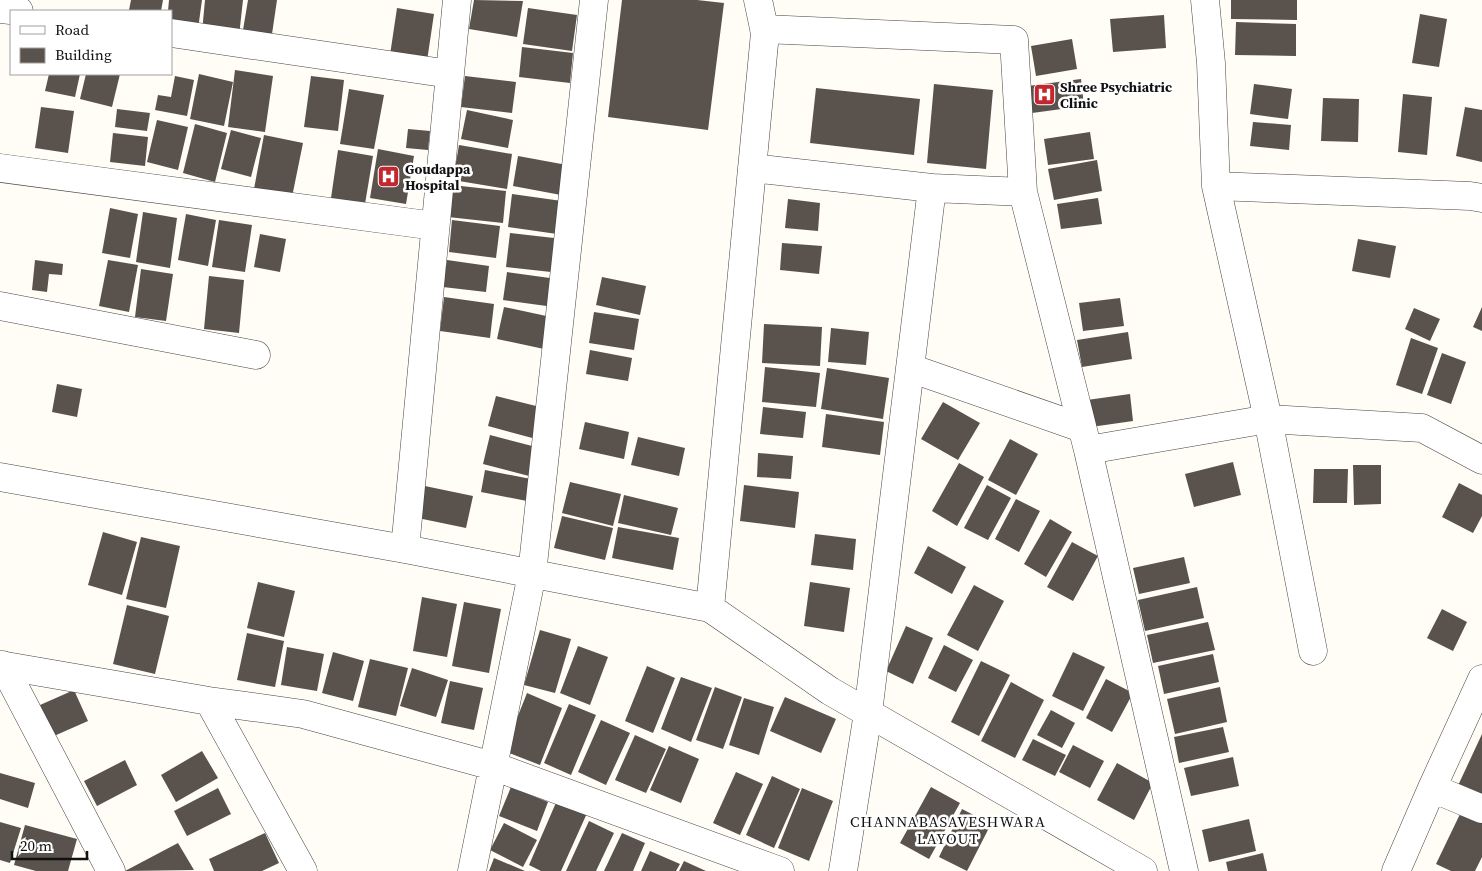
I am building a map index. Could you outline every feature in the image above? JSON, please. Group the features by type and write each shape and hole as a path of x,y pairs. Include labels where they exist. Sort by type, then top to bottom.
{"street":[{"path":"405,549 457,0"},
{"path":"472,871 532,574 594,0"},
{"path":"710,608 764,29 758,0"},
{"path":"1205,0 1211,63 1216,186 1268,419 1312,651"},
{"path":"0,8 13,10"},
{"path":"764,29 1014,40 1024,192 1085,439 1184,871"},
{"path":"172,33 450,74"},
{"path":"0,168 435,226"},
{"path":"752,168 932,188 1024,192"},
{"path":"1216,186 1460,195 1482,198"},
{"path":"843,871 868,713 932,188"},
{"path":"0,306 256,355"},
{"path":"910,368 1085,439 1268,419 1422,428 1482,460"},
{"path":"0,477 405,549 710,608 830,691 1143,871"},
{"path":"1,665 209,701 303,714 493,766 780,871"},
{"path":"1,665 111,871"},
{"path":"1396,871 1482,679"},
{"path":"209,701 303,871"},
{"path":"1432,788 1482,809"}],"building":[{"path":"131,0 163,0 161,10 129,10"},
{"path":"169,0 202,0 198,29 172,25 172,10 168,10"},
{"path":"205,0 243,0 239,36 202,32"},
{"path":"248,0 277,0 272,34 243,30"},
{"path":"474,0 523,1 517,37 469,29"},
{"path":"622,0 697,0 724,3 708,130 608,117"},
{"path":"1231,0 1297,0 1297,20 1231,19"},
{"path":"397,8 434,14 427,61 390,55"},
{"path":"528,8 577,15 572,51 523,44"},
{"path":"1420,14 1447,19 1439,67 1412,63"},
{"path":"1164,15 1166,48 1113,52 1110,19"},
{"path":"1236,22 1296,24 1296,56 1235,55"},
{"path":"1072,39 1077,69 1036,76 1031,46"},
{"path":"522,47 573,53 570,83 519,77"},
{"path":"235,70 273,76 265,132 228,127"},
{"path":"199,74 233,82 224,126 190,119"},
{"path":"49,75 80,75 75,97 45,91"},
{"path":"86,75 120,75 112,107 80,99"},
{"path":"175,76 194,80 187,116 155,110 158,95 171,97"},
{"path":"311,76 344,80 338,131 304,127"},
{"path":"465,76 516,82 512,113 461,107"},
{"path":"1081,79 1084,106 1032,113 1028,86"},
{"path":"934,84 993,90 986,169 927,163"},
{"path":"1254,84 1292,89 1288,119 1250,114"},
{"path":"816,88 920,99 914,155 810,143"},
{"path":"349,89 384,95 374,149 340,144"},
{"path":"1403,94 1432,97 1427,155 1398,152"},
{"path":"1323,98 1359,99 1358,142 1321,141"},
{"path":"41,107 74,111 68,153 35,148"},
{"path":"1465,107 1482,110 1482,162 1456,156"},
{"path":"117,109 150,113 147,131 115,127"},
{"path":"467,110 513,120 508,148 461,139"},
{"path":"157,120 188,127 178,170 147,162"},
{"path":"1253,122 1291,125 1289,150 1250,146"},
{"path":"195,124 227,133 215,182 183,173"},
{"path":"408,129 430,131 428,150 406,148"},
{"path":"231,130 261,138 251,177 221,169"},
{"path":"1090,132 1094,159 1048,165 1044,139"},
{"path":"113,133 148,137 145,166 110,162"},
{"path":"264,135 303,143 292,197 254,189"},
{"path":"459,145 512,154 507,189 453,180"},
{"path":"378,149 414,156 406,204 370,198"},
{"path":"338,150 373,156 365,204 331,198"},
{"path":"518,156 567,165 561,195 513,186"},
{"path":"1097,160 1102,191 1054,200 1048,169"},
{"path":"452,185 506,191 503,223 448,217"},
{"path":"512,194 562,201 557,234 508,227"},
{"path":"1098,198 1102,224 1061,229 1057,204"},
{"path":"788,199 820,203 818,231 785,228"},
{"path":"110,208 138,214 130,258 102,253"},
{"path":"143,212 177,218 170,268 136,262"},
{"path":"186,214 216,220 208,266 178,260"},
{"path":"219,220 252,225 245,272 212,267"},
{"path":"452,220 500,226 496,258 449,252"},
{"path":"510,233 554,238 551,272 506,267"},
{"path":"260,234 286,239 280,272 254,267"},
{"path":"1358,239 1396,246 1390,278 1352,271"},
{"path":"782,243 822,246 819,274 780,270"},
{"path":"35,260 63,264 62,275 49,274 47,292 32,290"},
{"path":"108,260 138,265 129,312 99,306"},
{"path":"447,260 489,266 486,292 443,287"},
{"path":"141,269 173,274 166,321 135,317"},
{"path":"507,272 557,279 554,307 503,300"},
{"path":"209,276 244,280 239,333 204,329"},
{"path":"602,277 646,286 640,315 596,305"},
{"path":"444,297 494,304 490,338 440,331"},
{"path":"1120,298 1124,326 1083,331 1079,303"},
{"path":"504,307 551,317 544,349 497,339"},
{"path":"1482,307 1482,331 1473,327"},
{"path":"1414,308 1440,319 1430,341 1405,329"},
{"path":"594,312 639,319 634,350 589,343"},
{"path":"764,324 822,327 820,366 762,363"},
{"path":"831,328 869,332 866,365 828,362"},
{"path":"1128,332 1132,359 1082,367 1077,340"},
{"path":"1411,338 1438,348 1422,394 1396,385"},
{"path":"590,350 632,358 628,381 586,374"},
{"path":"1442,353 1466,362 1451,404 1427,395"},
{"path":"765,367 820,373 816,407 762,402"},
{"path":"827,368 889,378 883,419 821,409"},
{"path":"57,384 82,389 77,417 52,412"},
{"path":"1130,394 1133,421 1091,427 1087,400"},
{"path":"496,396 544,408 536,439 488,426"},
{"path":"943,402 980,423 958,460 921,439"},
{"path":"763,407 806,412 803,438 760,434"},
{"path":"826,414 884,422 880,455 822,447"},
{"path":"585,422 629,432 624,459 579,449"},
{"path":"490,435 536,447 529,476 483,464"},
{"path":"638,437 685,448 679,476 631,465"},
{"path":"1010,439 1038,454 1016,495 988,480"},
{"path":"758,453 793,456 791,479 757,477"},
{"path":"1233,462 1241,495 1194,507 1185,474"},
{"path":"959,463 984,477 957,526 932,511"},
{"path":"1353,465 1381,465 1381,504 1354,505"},
{"path":"1314,469 1348,469 1347,503 1313,503"},
{"path":"485,470 531,479 527,501 481,492"},
{"path":"570,482 621,494 613,526 562,513"},
{"path":"1459,483 1482,495 1482,516 1473,533 1442,517"},
{"path":"420,485 473,496 466,528 413,517"},
{"path":"744,485 799,492 795,528 740,521"},
{"path":"987,485 1011,498 988,540 964,528"},
{"path":"624,495 678,508 671,535 618,523"},
{"path":"1016,499 1040,511 1019,552 995,539"},
{"path":"562,516 613,528 605,560 554,548"},
{"path":"1050,519 1072,532 1046,577 1024,564"},
{"path":"618,527 679,538 673,570 612,558"},
{"path":"103,532 137,542 122,595 88,585"},
{"path":"815,534 856,539 853,570 811,565"},
{"path":"141,537 180,546 166,608 126,599"},
{"path":"1072,542 1098,556 1073,601 1047,587"},
{"path":"928,546 966,567 952,594 914,573"},
{"path":"1184,557 1190,583 1139,594 1133,568"},
{"path":"258,582 295,591 284,637 247,628"},
{"path":"810,582 850,588 844,632 804,626"},
{"path":"974,585 1004,601 978,651 947,635"},
{"path":"1197,587 1204,618 1145,631 1138,600"},
{"path":"422,597 457,604 447,657 413,651"},
{"path":"464,602 501,609 489,673 452,666"},
{"path":"127,605 169,616 155,674 113,664"},
{"path":"1442,609 1467,622 1453,651 1427,638"},
{"path":"1208,622 1215,650 1153,663 1147,635"},
{"path":"906,626 933,638 913,684 886,671"},
{"path":"540,630 571,639 555,693 524,685"},
{"path":"247,633 284,641 275,687 237,680"},
{"path":"944,645 973,660 956,692 928,678"},
{"path":"578,646 608,657 590,705 560,693"},
{"path":"287,647 324,654 317,691 281,685"},
{"path":"333,652 364,661 353,701 322,693"},
{"path":"1073,652 1105,667 1083,711 1052,696"},
{"path":"1213,654 1219,682 1164,694 1158,666"},
{"path":"370,659 408,668 396,716 358,707"},
{"path":"981,661 1010,675 979,736 951,722"},
{"path":"647,666 675,678 653,733 625,721"},
{"path":"412,668 448,680 436,717 400,706"},
{"path":"681,677 712,688 691,742 661,729"},
{"path":"1106,679 1133,693 1112,732 1086,718"},
{"path":"450,681 483,688 474,730 441,723"},
{"path":"1011,682 1044,700 1015,758 981,741"},
{"path":"715,687 742,697 723,749 696,740"},
{"path":"1220,687 1227,722 1175,734 1167,699"},
{"path":"74,690 88,721 54,736 40,705"},
{"path":"527,693 562,708 540,765 504,751"},
{"path":"785,697 836,719 821,753 770,731"},
{"path":"744,698 774,707 759,755 729,745"},
{"path":"569,704 596,715 571,775 544,763"},
{"path":"1051,710 1075,723 1062,748 1037,735"},
{"path":"601,720 630,733 606,785 578,772"},
{"path":"1223,727 1229,752 1179,763 1174,737"},
{"path":"1482,734 1482,804 1455,792"},
{"path":"635,735 666,749 646,793 615,780"},
{"path":"1033,739 1066,755 1055,776 1022,760"},
{"path":"1073,745 1104,761 1090,788 1059,772"},
{"path":"669,746 699,759 681,803 650,790"},
{"path":"202,751 218,778 176,802 161,775"},
{"path":"1233,757 1239,786 1191,796 1184,768"},
{"path":"125,760 137,785 97,806 84,781"},
{"path":"1117,763 1153,783 1134,820 1097,800"},
{"path":"736,772 763,784 740,835 713,823"},
{"path":"0,773 35,783 28,808 0,799"},
{"path":"772,776 800,789 774,848 746,835"},
{"path":"511,787 548,802 537,831 499,816"},
{"path":"931,787 960,803 929,859 900,843"},
{"path":"218,788 231,814 187,836 174,811"},
{"path":"802,788 833,801 809,861 778,848"},
{"path":"558,798 588,811 561,871 541,871 529,865"},
{"path":"962,809 991,824 967,871 939,857"},
{"path":"1461,812 1482,822 1482,857 1475,871 1451,871 1436,864"},
{"path":"1249,819 1256,851 1209,862 1202,830"},
{"path":"589,821 614,833 596,871 566,871"},
{"path":"0,822 21,828 10,863 0,860"},
{"path":"504,823 537,840 523,867 490,850"},
{"path":"25,825 77,839 68,871 36,871 14,865"},
{"path":"265,833 279,863 262,871 214,871 209,859"},
{"path":"622,833 645,843 633,871 604,871"},
{"path":"178,843 194,870 125,871"},
{"path":"650,851 680,864 676,871 641,871"},
{"path":"1263,853 1267,871 1228,871 1226,862"},
{"path":"494,858 525,871 489,871"},
{"path":"684,861 706,871 679,871"}],"place":[{"name":"Shree Psychiatric Clinic","path":"1044,95"},
{"name":"Goudappa Hospital","path":"389,177"}],"district":[{"name":"CHANNABASAVESHWARA LAYOUT","path":"948,830"}]}
